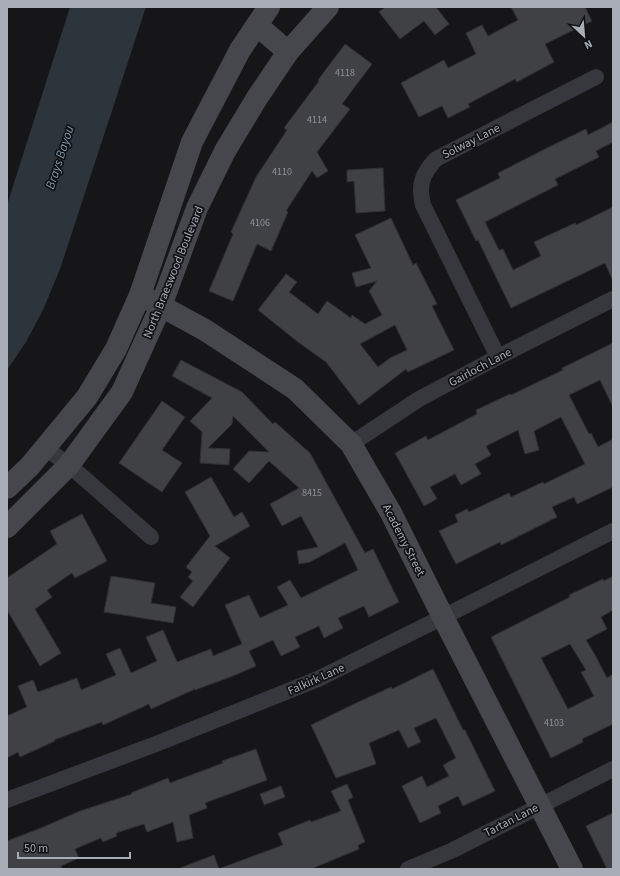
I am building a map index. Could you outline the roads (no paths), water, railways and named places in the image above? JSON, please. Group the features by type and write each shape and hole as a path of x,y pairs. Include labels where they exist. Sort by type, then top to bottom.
{"main road":[{"name":"North Braeswood Boulevard","path":"7,488 30,466 87,397 116,349 140,295 192,142 240,50 269,7"},
{"name":"North Braeswood Boulevard","path":"7,527 68,465 122,392 161,306 197,208 225,152 257,98 288,52 328,7"},
{"path":"257,25 288,52"},
{"name":"Academy Street","path":"140,295 205,330 295,389 351,444 391,513 443,618 572,869"}],"street":[{"name":"Solway Lane","path":"498,357 423,205 420,193 421,182 427,169 436,159 596,77"},
{"name":"Gairloch Lane","path":"351,444 419,399 613,299"},
{"path":"45,448 68,465 151,537"},
{"name":"Falkirk Lane","path":"7,800 156,744 318,679 443,618 613,531"},
{"name":"Tartan Lane","path":"408,869 453,850 613,769"}],"water":[{"name":"Brays Bayou","path":"70,7 146,7 60,269 43,310 26,342 7,370 7,205"}]}
